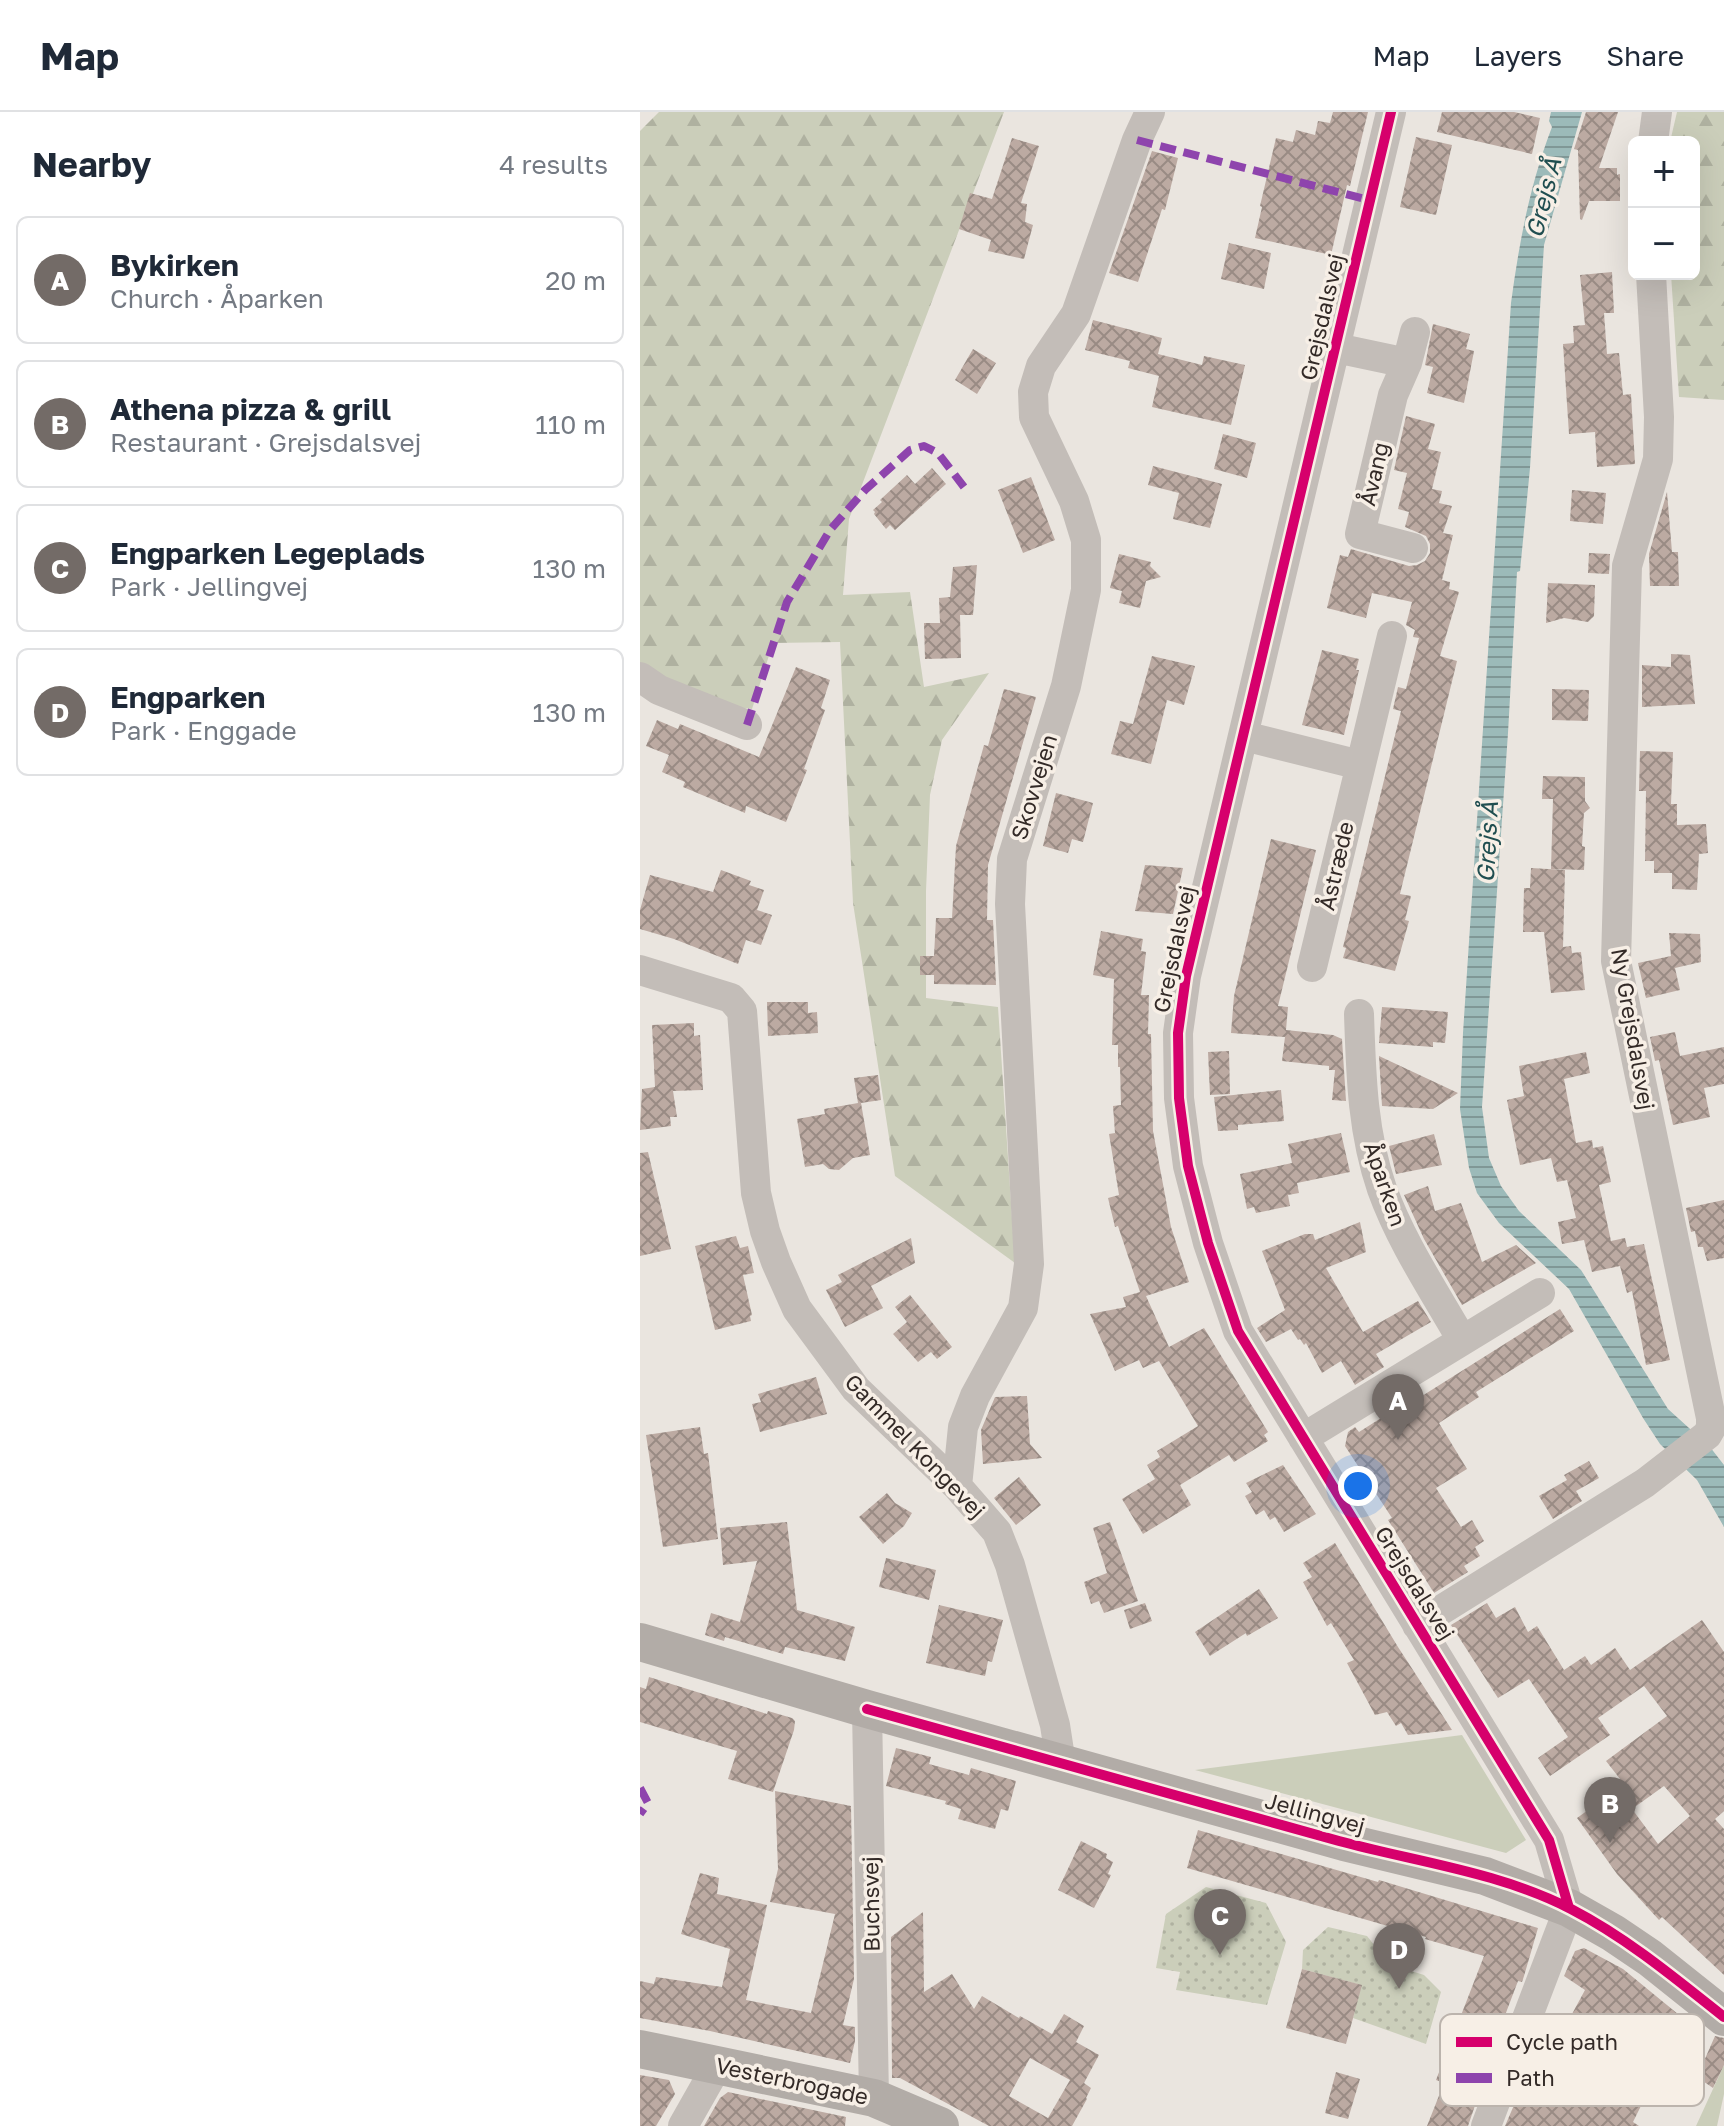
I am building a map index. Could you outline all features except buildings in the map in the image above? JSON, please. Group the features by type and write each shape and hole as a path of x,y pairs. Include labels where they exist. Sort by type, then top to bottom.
{"main road":[{"name":"Jellingvej","path":"640,1642 1061,1764 1344,1842 1485,1876 1569,1908 1650,1958 1724,2017"},
{"name":"Vesterbrogade","path":"640,2049 874,2098 940,2126"}],"street":[{"name":"Skovvejen","path":"957,1486 963,1427 975,1396 1023,1308 1029,1264 1010,904 1012,859 1066,686 1086,590 1086,540 1074,501 1034,417 1033,392 1041,366 1076,314 1137,140 1150,112"},
{"name":"Grejsdalsvej","path":"1391,112 1186,976 1178,1033 1179,1098 1188,1166 1208,1243 1238,1331 1549,1840 1569,1908"},
{"path":"1654,136 1657,112"},
{"name":"Ny Grejsdalsvej","path":"1417,1625 1623,1497 1674,1461 1707,1435 1711,1428 1616,961 1627,566 1658,459 1659,417 1651,280"},
{"name":"Åvang","path":"1413,548 1360,534 1393,395 1407,363 1415,332"},
{"path":"1336,348 1407,363"},
{"name":"Åstræde","path":"1312,967 1392,636"},
{"path":"640,677 659,690 747,725"},
{"path":"1244,736 1360,765"},
{"name":"Gammel Kongevej","path":"640,970 731,998 742,1011 756,1193 765,1231 797,1309 856,1389 957,1486 997,1532 1010,1565 1055,1725 1061,1764"},
{"name":"Åparken","path":"1359,1014 1362,1098 1368,1140 1382,1190 1462,1340"},
{"path":"1303,1438 1540,1293"},
{"name":"Buchsvej","path":"867,1709 874,2098"},
{"path":"1528,2014 1569,1908"},
{"path":"683,2126 717,2066"},
{"path":"1486,2126 1493,2106"}],"green space":[{"path":"659,112 1004,112 849,519 843,595 910,592 924,687 989,673 942,740 930,795 926,998 998,1007 1015,1263 895,1176 853,903 840,642 773,643 752,709 715,704 648,671 640,662 640,131"},
{"path":"1677,112 1724,112 1724,400 1679,397 1671,280 1700,280 1700,136 1671,136"},
{"path":"1462,1735 1526,1840 1506,1853 1195,1770"},
{"path":"1206,1887 1266,1903 1286,1942 1267,2005 1176,1990 1180,1972 1156,1968 1166,1914"},
{"path":"1328,1927 1367,1936 1389,1964 1424,1975 1441,1992 1426,2044 1353,2018 1361,1985 1302,1969 1303,1950"},
{"path":"1724,2065 1724,2094 1717,2126 1696,2126"}],"water":[{"name":"Grejs Å","path":"1551,112 1582,112 1544,245 1530,468 1520,571 1517,572 1482,1107 1489,1158 1501,1186 1519,1211 1581,1270 1668,1409 1710,1447 1724,1465 1724,1527 1697,1480 1660,1444 1643,1418 1569,1289 1499,1223 1477,1193 1469,1168 1460,1109 1511,303 1526,214 1552,127 1549,121"}],"marked path":[{"path":"1137,140 1369,200"},
{"path":"747,725 787,602 830,530 865,490 910,450 924,446 938,453 964,487"},
{"path":"640,1788 648,1803 640,1814"}],"cycle path":[{"path":"1391,112 1186,976 1178,1033 1179,1098 1188,1166 1208,1243 1238,1331 1549,1840 1569,1908"},
{"path":"867,1709 1339,1841 1487,1877 1544,1896 1612,1933 1724,2017"}],"place":[{"name":"Bykirken","path":"1398,1440"},
{"name":"Athena pizza & grill","path":"1610,1843"},
{"name":"Engparken Legeplads","path":"1220,1955"},
{"name":"Engparken","path":"1399,1989"}]}
